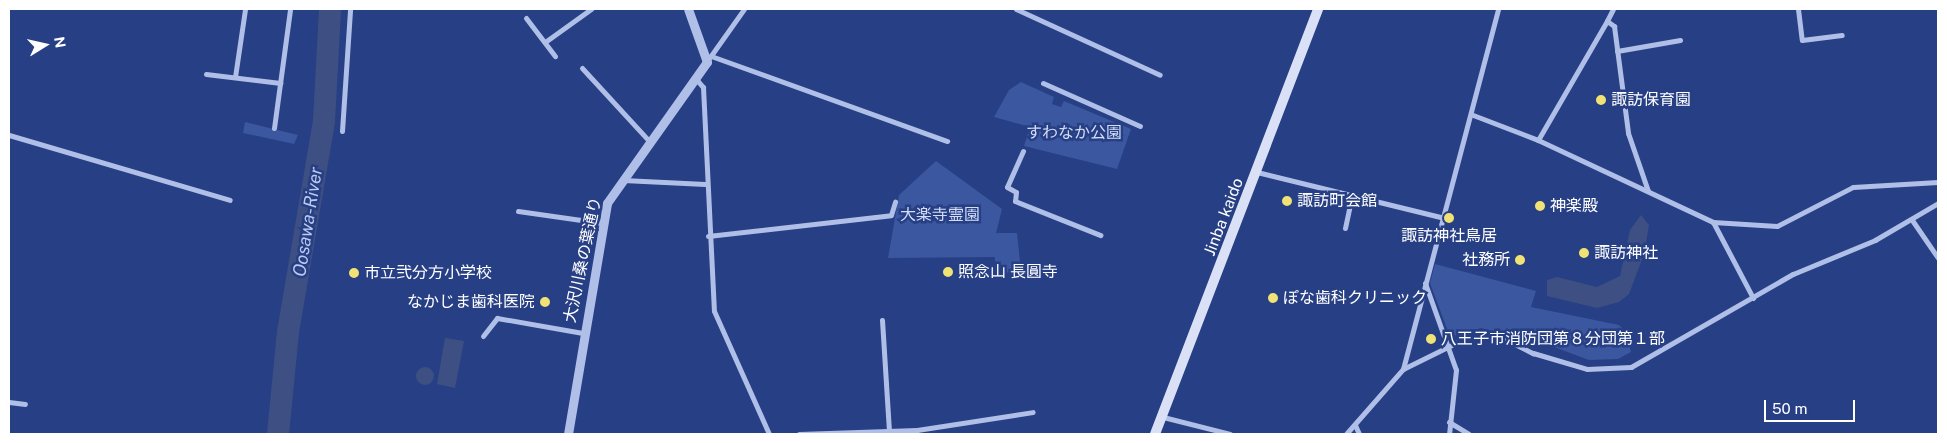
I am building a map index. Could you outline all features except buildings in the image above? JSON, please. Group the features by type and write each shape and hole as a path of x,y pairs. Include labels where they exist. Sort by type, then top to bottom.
{"main road":[{"name":"Jinba kaido","path":"1155,434 1318,9"}],"street":[{"path":"235,77 245,9"},
{"path":"274,128 290,9"},
{"path":"342,131 350,9"},
{"path":"545,42 591,9"},
{"path":"688,9 709,59 947,141"},
{"path":"709,59 744,9"},
{"path":"1016,9 1160,75"},
{"path":"1403,369 1425,283 1473,115 1498,9"},
{"path":"1538,140 1613,9"},
{"path":"1798,9 1802,40 1842,34"},
{"path":"526,18 555,56"},
{"path":"1607,22 1614,26 1628,133 1648,191"},
{"path":"1617,51 1680,40"},
{"name":"大沢川桑の葉通り","path":"568,434 582,333 602,223 620,180 650,142 709,59"},
{"path":"582,68 650,142"},
{"path":"206,74 280,83"},
{"path":"696,79 703,87 705,184 714,311 769,434"},
{"path":"1043,83 1140,126"},
{"path":"1473,115 1538,140 1713,222 1777,226 1853,187 1938,182"},
{"path":"9,135 230,200"},
{"path":"1023,151 1007,187 1016,192 1015,200 1100,235"},
{"path":"1257,172 1444,218"},
{"path":"620,180 705,184"},
{"path":"1345,228 1352,196"},
{"path":"708,236 891,215 895,202"},
{"path":"1346,434 1403,369 1447,346 1484,335 1587,369 1631,367 1836,253 1912,220 1938,203"},
{"path":"518,211 602,223"},
{"path":"1912,220 1938,258"},
{"path":"1713,222 1753,298"},
{"path":"1425,283 1456,370 1449,434"},
{"path":"483,336 497,318 582,333"},
{"path":"882,320 889,431"},
{"path":"9,402 25,404"},
{"path":"799,434 889,431 1033,412"},
{"path":"1163,416 1230,434"},
{"path":"1450,422 1468,434"},
{"path":"1355,425 1359,434"}],"green space":[{"name":"すわなか公園","path":"1021,82 1054,97 1052,104 1061,107 1064,101 1131,129 1117,169 1024,146 1030,127 994,117 1009,90"},
{"path":"245,122 298,135 294,144 243,133"},
{"name":"大楽寺霊園","path":"936,161 1002,209 996,233 1017,233 1021,271 995,274 995,257 888,258 899,195"},
{"path":"1435,264 1536,291 1531,307 1619,325 1626,332 1631,352 1618,359 1589,360 1522,335 1521,339 1481,328 1450,337 1430,283"}],"shaded area":[{"path":"1641,215 1649,225 1644,254 1629,294 1619,302 1597,308 1547,296 1547,280 1557,277 1597,287 1620,276 1630,230"},
{"path":"445,338 464,341 455,388 437,384"},
{"path":"425,367 431,370 434,376 431,382 425,385 419,382 416,376 419,370"}],"waterway":[{"name":"Oosawa-River","path":"278,434 288,332 324,121 330,9"}],"place":[{"name":"諏訪保育園","path":"1601,100"},
{"name":"諏訪町会館","path":"1287,201"},
{"name":"神楽殿","path":"1540,206"},
{"name":"諏訪神社鳥居","path":"1449,218"},
{"name":"諏訪神社","path":"1584,253"},
{"name":"社務所","path":"1520,260"},
{"name":"照念山 長圓寺","path":"948,272"},
{"name":"市立弐分方小学校","path":"354,273"},
{"name":"ぽな歯科クリニック","path":"1273,298"},
{"name":"なかじま歯科医院","path":"545,302"},
{"name":"八王子市消防団第８分団第１部","path":"1431,339"}]}
